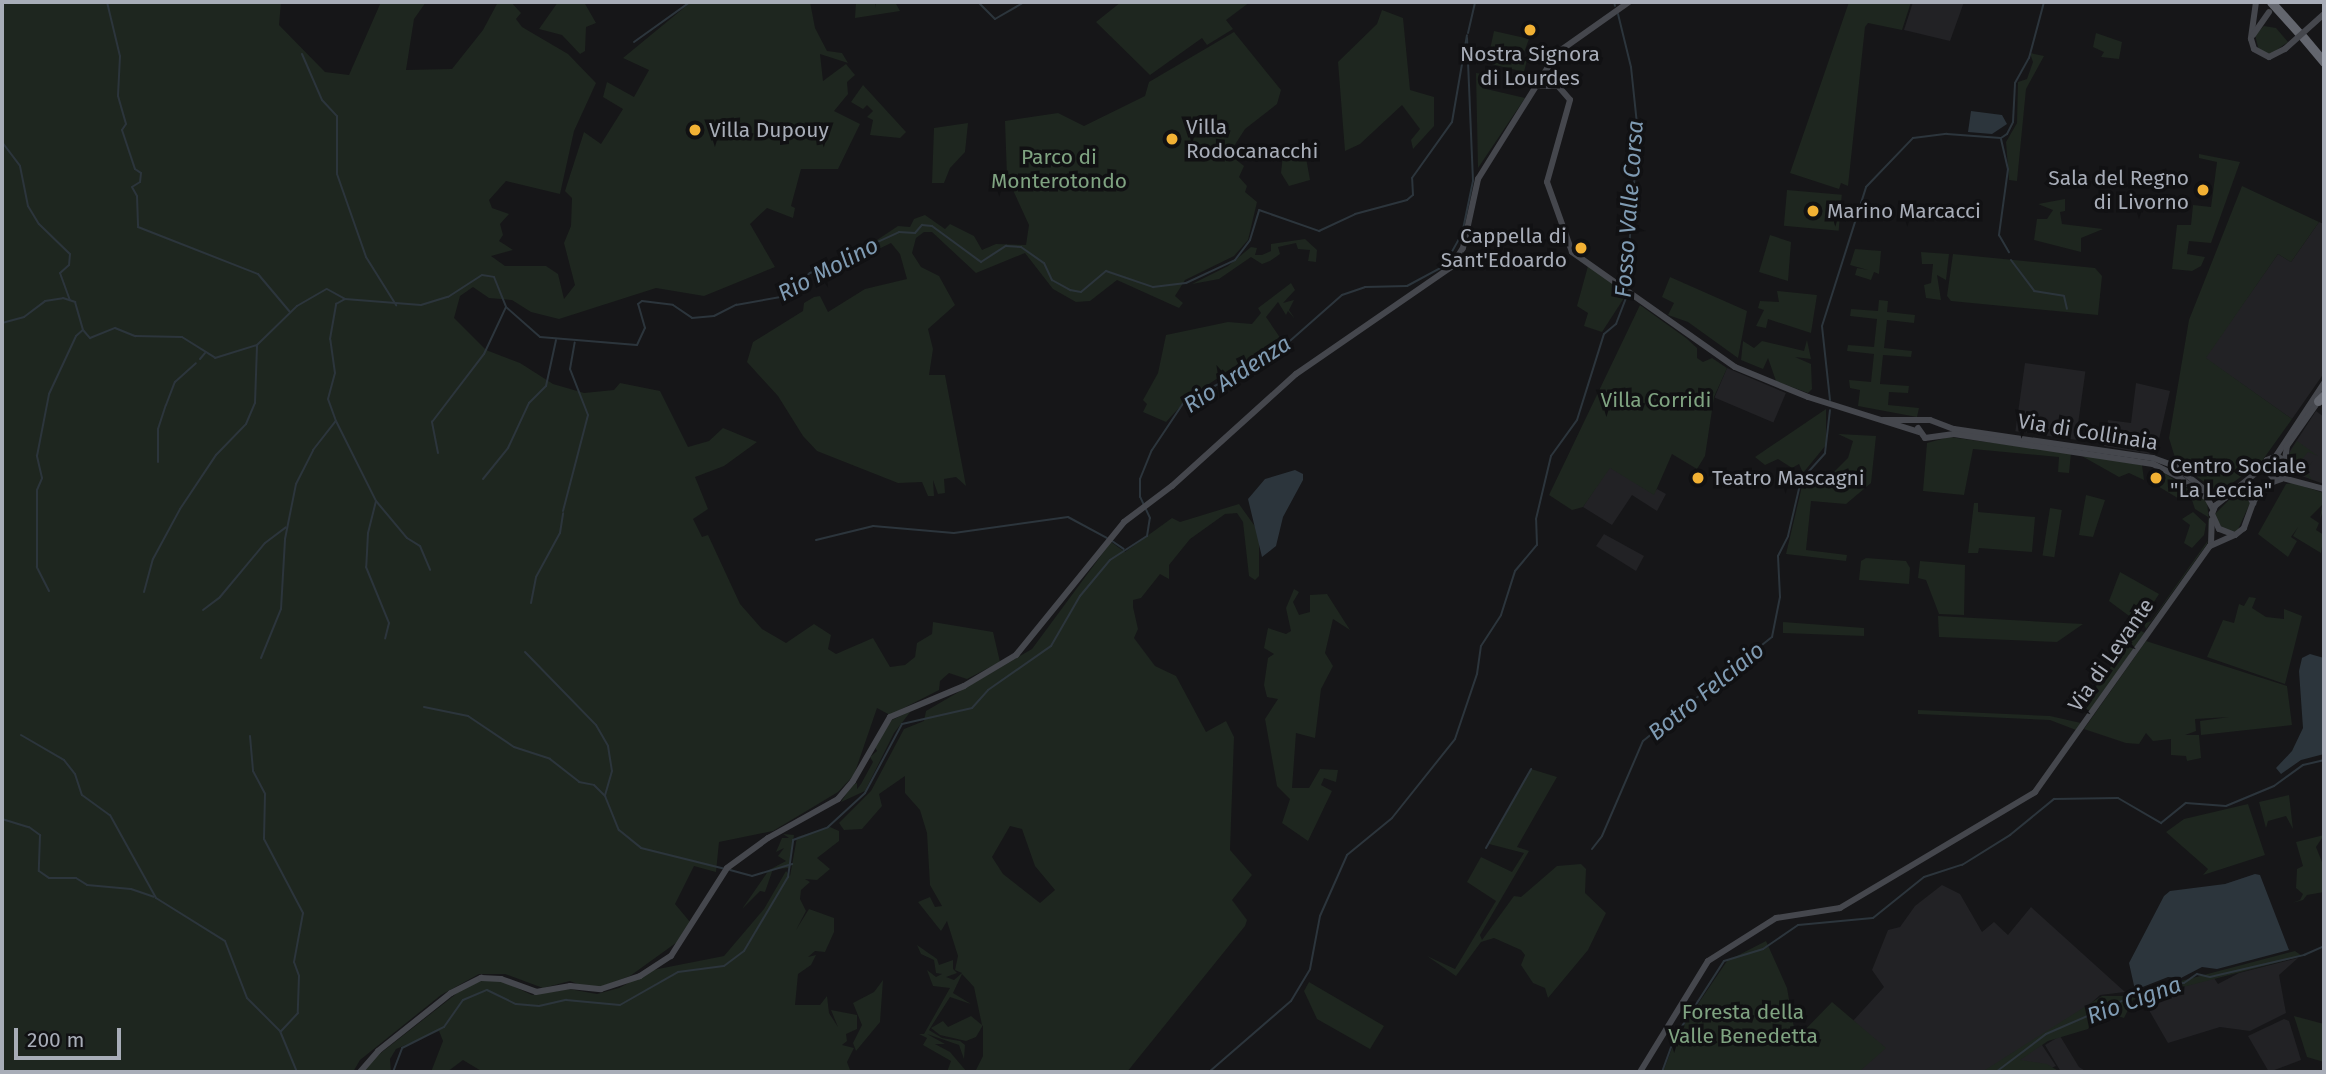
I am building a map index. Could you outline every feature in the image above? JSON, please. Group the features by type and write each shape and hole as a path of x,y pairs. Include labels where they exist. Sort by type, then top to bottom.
{"highway":[{"path":"2271,2 2324,55"},
{"path":"2277,2 2324,62"}],"main road":[{"path":"360,1072 378,1051 451,993 481,978 501,979 536,992 570,986 601,989 640,976 678,949 726,870 768,838 838,799 853,781 890,717 964,685 1016,655 1108,539 1296,374 1451,267 1465,242 1478,179 1536,87 1546,79 1562,50 1629,2"},
{"path":"2258,2 2269,12"},
{"path":"2258,2 2251,40 2257,52 2266,57 2285,49 2324,13"},
{"path":"2257,17 2269,12"},
{"path":"2251,40 2269,12"},
{"path":"1546,79 1567,94 1571,106 1547,182 1568,246 1618,285 1735,367 1808,397 1919,432 1920,423 1883,420"},
{"path":"2288,469 2278,479 2260,487 2244,528 2210,546 2213,509 2276,456 2324,383"},
{"path":"2296,479 2285,460 2287,446 2322,397"},
{"name":"Via di Collinaia","path":"1920,423 2153,458 2176,467 2213,496 2225,498"},
{"path":"1934,434 1935,424"},
{"name":"Via di Collinaia","path":"1919,432 1927,438 1934,434 2048,446 2152,464 2207,498 2213,509"},
{"path":"2276,456 2285,460"},
{"path":"2264,466 2266,475 2278,479 2296,479 2324,489"},
{"path":"2236,489 2248,492 2253,503"},
{"path":"2212,518 2221,530 2235,535"},
{"name":"Via di Levante","path":"1640,1072 1708,961 1765,923 1825,913 1862,895 2041,785 2210,546"}],"shaded area":[{"path":"1913,2 1964,2 1950,41 1904,30"},
{"path":"1971,111 2002,115 2007,124 1992,134 1968,132"},
{"path":"2319,222 2324,224 2324,373 2292,419 2205,358 2278,254 2291,262"},
{"path":"2025,363 2085,371 2076,440 2015,431"},
{"path":"1727,368 1786,393 1773,422 1714,397"},
{"path":"2136,383 2170,391 2157,448 2149,454 2104,446 2108,420 2131,423"},
{"path":"2316,411 2324,417 2324,484 2296,474 2288,454"},
{"name":"Villa Corridi","path":"1610,466 1653,494 1657,489 1666,494 1657,511 1632,495 1612,525 1583,507"},
{"path":"1295,470 1303,474 1303,480 1283,517 1276,546 1262,557 1248,499 1265,479"},
{"path":"1604,534 1644,556 1636,571 1596,546"},
{"path":"2310,654 2324,658 2324,754 2301,760 2281,774 2276,768 2292,751 2303,728 2299,671 2302,658"},
{"path":"2255,874 2260,875 2289,950 2217,969 2202,967 2181,978 2168,977 2135,990 2129,963 2164,896 2170,891 2225,884"},
{"path":"1942,885 1960,894 1982,932 1994,922 2008,935 2031,907 2125,992 2100,995 2075,1018 2038,1039 2056,1066 2042,1072 1854,1072 1852,1022 1884,987 1872,970 1888,930 1900,927 1915,906"},
{"path":"2298,958 2279,975 2286,1013 2250,1031 2220,1027 2168,1043 2142,998 2214,978 2218,984 2239,973"},
{"path":"2284,1019 2289,1021 2301,1060 2269,1072 2248,1036"},
{"path":"2060,1036 2079,1067 2087,1072 2061,1072 2045,1045"}],"green space":[{"path":"2,2 281,2 279,25 325,72 349,75 381,2 426,2 414,19 406,70 452,69 483,30 498,2 511,2 521,13 516,19 522,27 568,54 596,83 574,131 560,194 506,181 489,200 492,208 509,214 500,224 503,235 499,241 513,250 491,256 505,266 546,266 558,274 564,299 575,285 564,243 571,226 572,198 565,191 584,132 601,144 623,109 603,97 607,82 634,97 649,70 623,58 691,2 810,2 815,28 827,51 842,53 848,63 820,54 823,81 846,64 855,75 847,82 848,94 834,111 860,124 838,169 801,169 791,206 795,208 793,218 767,208 750,224 775,267 704,296 656,288 559,319 531,312 512,300 489,298 473,287 460,296 454,318 486,350 520,363 553,384 584,393 614,390 620,383 660,391 688,447 709,441 723,428 757,442 724,466 695,477 708,509 693,519 702,537 708,535 740,604 762,629 786,643 814,624 831,635 828,649 836,654 873,638 890,667 905,665 915,657 917,643 932,634 933,622 993,632 1000,662 967,679 949,673 940,681 939,690 890,715 877,708 854,775 838,792 773,831 719,842 716,872 694,866 675,904 690,922 680,940 630,976 592,990 570,981 543,988 505,974 479,974 441,995 360,1060 353,1072 2,1072"},
{"path":"558,2 584,2 596,23 586,27 585,51 580,54 562,35 539,29"},
{"path":"856,2 875,2 875,8 876,2 895,2 900,11 855,18"},
{"path":"1121,2 1250,2 1226,20 1233,29 1207,45 1202,38 1150,75 1096,22"},
{"path":"1849,2 1911,2 1902,30 1868,23 1865,27 1848,186 1841,183 1839,189 1790,173"},
{"path":"1382,10 1403,18 1410,90 1434,97 1434,126 1413,149 1411,140 1420,129 1402,105 1360,144 1345,151 1338,62 1377,24"},
{"path":"2264,26 2276,28 2288,42 2271,54 2259,51 2255,35"},
{"path":"1494,31 1529,39 1522,58 1527,60 1524,72 1487,63"},
{"name":"Parco di Monterotondo","path":"1234,32 1281,90 1277,104 1245,129 1229,154 1244,166 1239,177 1247,186 1245,192 1257,202 1248,240 1234,256 1185,280 1175,296 1183,303 1179,308 1117,280 1090,301 1076,302 1053,289 1025,253 976,273 932,232 924,232 916,238 912,253 921,267 939,276 955,305 928,329 933,349 929,375 945,375 966,486 956,477 944,479 945,493 938,494 933,480 934,496 928,496 922,482 898,483 817,451 803,436 778,396 747,362 753,342 803,311 804,303 814,297 820,296 828,312 865,289 907,279 900,254 891,243 852,262 829,261 862,250 898,226 910,227 914,219 925,215 945,229 950,224 974,236 982,250 996,244 1026,245 1029,225 1007,177 1005,121 1058,113 1084,126 1145,96 1149,82"},
{"path":"2096,33 2122,42 2119,59 2101,57 2104,52 2093,47"},
{"path":"2030,53 2044,56 2026,89 2017,181 2009,180 2006,142 2017,123 2018,82 2027,79 2033,62"},
{"path":"1476,73 1483,74 1482,88 1525,98 1478,168"},
{"path":"863,85 906,132 900,138 870,135 873,120 867,117 873,111 867,105 863,109 851,102"},
{"path":"968,123 965,152 950,168 944,183 932,183 934,128"},
{"path":"1305,152 1310,180 1289,186 1281,173 1283,155"},
{"path":"2199,154 2240,162 2211,243 2189,241 2187,254 2205,257 2201,266 2192,271 2172,269 2177,225 2191,225 2193,205 2211,207 2217,162 2199,158"},
{"path":"2242,186 2319,222 2291,262 2278,254 2206,358 2292,419 2262,461 2219,493 2176,461 2169,438 2189,320"},
{"name":"Marino Marcacci","path":"1787,190 1842,195 1839,231 1784,226"},
{"path":"2065,199 2065,211 2060,212 2062,224 2103,229 2081,238 2081,252 2034,240 2037,219 2047,219 2053,210 2038,204"},
{"path":"1770,235 1791,242 1788,281 1759,272"},
{"path":"1305,239 1317,250 1316,262 1308,261 1310,250 1298,249 1296,243 1278,247 1280,254 1270,261 1262,264 1251,257 1219,279 1192,284 1228,266 1251,247 1257,248 1255,255 1262,255 1271,251 1271,244"},
{"path":"1855,249 1881,251 1879,274 1874,272 1871,280 1855,275 1857,268 1868,270 1850,265"},
{"path":"1921,252 1949,254 1946,280 1937,275 1941,300 1926,298 1924,285 1931,283 1933,264 1922,264"},
{"path":"1953,254 2095,268 2102,276 2098,315 1951,301 1947,296"},
{"path":"1588,266 1620,288 1624,298 1602,332 1584,326 1588,313 1577,306"},
{"path":"1670,277 1747,311 1738,358 1688,322 1668,315 1674,303 1662,297"},
{"path":"1291,283 1295,290 1283,303 1294,300 1289,310 1295,319 1288,311 1286,315 1278,302 1266,317 1283,342 1253,365 1218,378 1189,397 1166,422 1143,412 1147,404 1143,400 1158,373 1166,335 1228,322 1252,324 1261,313 1258,308"},
{"path":"1777,291 1817,295 1811,333 1768,319 1766,328 1756,326 1764,310 1758,308 1760,301 1779,302"},
{"path":"1879,300 1888,301 1887,312 1915,315 1914,323 1887,320 1884,348 1912,351 1911,357 1883,355 1880,384 1909,386 1908,393 1889,392 1888,405 1919,408 1917,417 1858,406 1860,390 1850,388 1849,380 1871,382 1874,354 1847,351 1848,345 1874,347 1877,319 1850,316 1851,309 1878,311"},
{"name":"Villa Corridi","path":"1640,305 1697,348 1697,358 1703,362 1712,358 1727,368 1714,397 1705,456 1697,469 1672,454 1654,495 1610,468 1583,507 1572,510 1549,495"},
{"path":"1807,340 1811,359 1795,357 1811,364 1812,389 1808,393 1776,381 1768,358 1763,369 1741,360 1743,341 1754,348 1762,341 1804,351"},
{"path":"1826,409 1826,445 1803,473 1799,464 1792,468 1778,459 1765,465 1755,457"},
{"path":"1838,434 1876,436 1871,483 1846,504 1811,501 1806,550 1847,555 1846,561 1786,554 1803,482 1811,483 1812,489 1813,480 1832,474 1848,458 1853,441"},
{"path":"1949,437 2071,453 2069,473 2058,472 2059,457 1973,449 1964,495 1923,491 1927,443"},
{"path":"2297,441 2318,456 2308,452 2300,462 2307,468 2313,461 2306,470 2312,480 2293,469 2289,454"},
{"path":"2080,455 2142,465 2144,480 2129,473 2119,477"},
{"path":"2158,469 2207,501 2210,533 2209,537 2208,517 2195,509 2192,500 2181,500 2156,485 2162,482"},
{"path":"2293,483 2324,493 2324,508 2320,519 2322,505 2310,517 2319,523 2316,530 2324,535 2321,553 2293,536 2298,527 2291,537 2297,541 2288,557 2258,534 2286,484"},
{"path":"2238,491 2246,494 2250,503 2237,532 2223,529 2214,515"},
{"path":"2086,495 2105,500 2093,537 2079,535"},
{"path":"1974,503 1978,503 1978,512 2035,517 2032,552 1979,548 1978,553 1968,553"},
{"path":"1239,504 1259,532 1259,576 1255,580 1249,576 1243,522 1237,513 1225,514 1190,539 1169,565 1169,579 1160,574 1141,598 1133,600 1138,629 1134,638 1155,666 1176,676 1206,732 1226,721 1234,737 1230,850 1252,875 1232,900 1247,920 1245,926 1127,1072 975,1072 983,1056 983,1025 976,1037 966,1041 940,1035 931,1028 943,1021 948,1027 971,1016 982,1025 974,987 962,974 953,993 971,1004 950,997 929,1030 942,1038 960,1041 965,1045 964,1059 959,1045 927,1034 945,1044 935,1044 950,1052 967,1072 947,1072 951,1061 923,1045 927,1038 919,1034 924,1034 950,988 933,986 927,970 936,977 942,974 936,973 934,960 921,954 917,945 937,959 939,965 953,960 953,969 957,973 946,977 954,980 962,973 955,970 958,956 947,921 941,931 918,902 930,897 935,907 942,906 930,885 927,833 920,810 905,793 905,776 879,794 882,806 862,829 844,830 839,823 871,791 904,729 924,721 926,711 1032,649 1111,542 1125,552 1172,518 1180,522","holes":["1010,826 1022,829 1035,866 1055,890 1040,903 1003,874 992,857"]},
{"path":"2050,508 2062,510 2054,557 2042,555"},
{"path":"2193,512 2206,524 2204,535 2192,548 2184,543 2190,525 2182,519"},
{"path":"2208,540 2146,629 2144,624 2151,621"},
{"path":"1866,558 1906,561 1910,568 1909,584 1859,580 1861,561"},
{"path":"1920,561 1965,565 1964,615 1939,614 1926,580 1918,578"},
{"path":"2120,572 2159,594 2140,624 2109,601"},
{"path":"1294,589 1299,592 1293,602 1299,615 1310,612 1310,595 1327,594 1350,630 1333,619 1325,653 1333,666 1321,689 1315,738 1296,733 1292,788 1309,788 1320,769 1338,770 1336,782 1324,778 1321,785 1332,791 1308,841 1282,823 1290,799 1277,786 1265,719 1278,699 1267,697 1264,685 1268,658 1274,654 1264,648 1268,628 1286,634 1291,631 1286,608"},
{"path":"2249,597 2256,598 2252,608 2266,617 2284,619 2284,609 2302,616 2285,684 2207,657 2223,620 2234,623 2239,604 2244,606"},
{"path":"1938,616 2083,624 2057,642 1939,637"},
{"path":"1783,622 1864,628 1864,636 1783,633"},
{"path":"2139,630 2145,633 2090,711 2081,706"},
{"path":"2146,641 2287,686 2292,725 2201,735 2200,721 2229,717 2195,719 2196,731 2185,735 2199,735 2201,758 2187,761 2186,756 2171,755 2171,739 2153,741 2146,733 2139,744 2126,743 2084,729"},
{"path":"1918,710 2050,716 2081,723 2076,730 2050,720 1918,714"},
{"path":"911,711 894,733 865,791 841,802 852,785 857,783 857,789 861,784 873,762 870,757 877,751 874,745 892,720"},
{"path":"1531,769 1557,777 1517,847 1529,851 1480,935 1482,940 1514,896 1521,897 1557,866 1581,864 1586,869 1585,893 1606,913 1588,950 1548,998 1545,988 1533,983 1521,965 1525,955 1521,950 1494,938 1481,942 1456,976 1427,956 1455,969 1496,901 1467,882 1481,857 1512,872 1524,853 1489,844"},
{"path":"2289,795 2293,829 2286,816 2268,821 2266,828 2259,802"},
{"path":"2248,804 2265,855 2203,875 2208,869 2166,832 2184,819"},
{"path":"830,827 839,831 839,841 817,858 830,869 817,880 805,879 810,882 801,890 800,899 806,911 796,930 809,909 834,918 834,932 825,952 815,951 808,957 816,955 811,965 798,974 795,1005 820,1005 827,996 829,1013 838,1027 831,1010 857,1015 857,1029 846,1034 847,1041 842,1045 854,1048 847,1062 850,1070 483,1072 463,1060 447,1072 431,1072 443,1041 439,1031 396,1049 390,1059 391,1072 363,1072 368,1063 470,983 486,979 504,982 532,995 569,989 597,994 619,988 653,970 724,956 764,909 786,871 790,876 797,837"},
{"path":"783,834 794,835 789,868 773,869 765,892 760,891 742,909 769,870 786,861 778,856 784,848 776,852 782,838 789,838"},
{"path":"2324,835 2316,847 2324,867 2324,892 2307,895 2303,900 2292,903 2300,900 2303,894 2296,888 2297,869 2303,866 2296,842"},
{"name":"Foresta della Valle Benedetta","path":"1766,941 1787,988 1796,1039 1832,1002 1886,1048 1859,1072 1663,1072 1677,1035 1727,961"},
{"path":"2295,951 2302,956 2133,1000 2124,1018 2099,1010 2088,1029 2048,1041 2020,1060 2047,1064 2060,1072 1982,1072 2102,996 2124,996"},
{"path":"883,980 880,1022 856,1051 853,1043 862,1025 853,1003 874,992"},
{"path":"1309,982 1384,1026 1370,1049 1317,1019 1304,991"},
{"path":"2294,1016 2324,1024 2324,1062 2307,1057"}],"waterway":[{"path":"107,2 120,56 118,96 126,124 122,130 135,169 141,173 140,182 132,187 137,196 138,227 258,274 290,312"},
{"path":"634,42 690,2"},
{"path":"978,2 995,19 1024,2"},
{"name":"Rio Ardenza","path":"1468,33 1475,2"},
{"name":"Fosso Valle Corsa","path":"1614,2 1615,6"},
{"name":"Botro Felciaio","path":"1830,400 1822,326 1866,187 1913,138 1947,134 2001,138 2007,134 2013,122 2015,83 2029,58 2044,2"},
{"name":"Fosso Valle Corsa","path":"1618,14 1631,67 1638,134 1626,286"},
{"name":"Rio Molino","path":"2,323 24,317 45,301 63,298 75,302 83,330 90,338 115,328 135,336 182,337 215,358 257,345 297,306 327,289 345,299 421,305 448,297 482,275 494,277 506,307 540,337 637,345 645,328 638,304 642,301 673,305 692,318 714,316 736,305 786,296 810,273 899,232 915,233 922,225 932,226 981,262 1006,246 1021,247 1044,263 1052,280 1070,290 1081,292 1106,271 1153,287 1186,283 1235,260 1250,240 1259,210 1319,231 1355,214 1407,200 1413,195 1412,178 1452,122 1467,35"},
{"name":"Rio Ardenza","path":"393,1072 402,1048 444,1027 463,1000 487,990 516,1004 539,1006 566,1000 620,1005 678,972 724,966 744,951 788,877 793,840 828,827 865,793 902,724 972,708 988,690 1051,646 1080,596 1110,560 1147,536 1150,518 1140,497 1140,479 1152,450 1184,402 1274,355 1342,295 1365,287 1407,286 1444,266 1462,234 1473,181 1467,38"},
{"path":"302,54 322,100 337,116 337,174 366,257 396,305"},
{"path":"2001,139 2008,169 1999,235 2009,252"},
{"path":"2,142 20,166 28,206 39,224 70,254 69,265 60,273 70,300"},
{"path":"2011,260 2034,291 2064,296 2067,309"},
{"name":"Fosso Valle Corsa","path":"1209,1072 1291,1001 1310,969 1320,916 1347,855 1392,818 1455,739 1477,674 1481,646 1501,615 1515,571 1537,545 1536,519 1551,456 1577,420 1604,334 1616,324 1627,295"},
{"path":"261,658 281,609 285,539 296,484 313,450 336,421 328,399 335,373 330,339 336,304 345,299"},
{"path":"438,453 432,422 484,354 506,307"},
{"path":"49,591 37,567 37,490 42,478 37,456 49,394 76,336 83,330"},
{"path":"483,479 508,448 529,403 546,386 556,340"},
{"path":"563,511 588,415 570,369 575,342"},
{"path":"144,592 153,559 180,509 216,455 246,424 255,403 257,346"},
{"path":"200,359 205,353"},
{"path":"158,462 158,429 166,405 175,382 196,363"},
{"name":"Botro Felciaio","path":"1592,849 1602,836 1643,741 1772,637 1780,597 1778,556 1788,536 1801,480 1825,453 1830,410"},
{"path":"336,421 376,501 368,533 366,567 389,623 385,639"},
{"path":"376,501 407,538 420,546 430,570"},
{"path":"531,603 536,577 560,533 563,513"},
{"path":"816,540 873,526 954,533 1068,517 1107,538"},
{"path":"203,610 220,597 265,543 286,527"},
{"path":"1112,541 1124,549"},
{"path":"525,652 596,725 608,746 612,771 605,795"},
{"path":"424,707 468,716 514,747 550,759 579,782 594,785 605,796 619,830 641,848 725,869"},
{"path":"21,735 64,760 75,774 82,795 110,815 156,898 225,941 247,998 280,1031 297,1072"},
{"path":"250,736 253,771 265,794 264,839 303,913 294,962 299,976 298,1013 281,1031"},
{"path":"1662,1072 1675,1037 1724,961 1763,949 1798,925 1873,918 1924,877 1962,865 2010,835 2054,799 2118,798 2161,823 2186,803 2226,806 2274,786 2303,765 2324,760"},
{"path":"1486,848 1531,769"},
{"path":"2,819 29,827 40,835 39,871 49,878 76,878 87,885 131,889 154,897"},
{"path":"730,870 752,876 792,864"},
{"name":"Rio Cigna","path":"1996,1072 2046,1034 2138,994 2154,993 2163,984 2184,983 2197,974 2210,977 2304,955 2324,946"}],"place":[{"name":"Nostra Signora di Lourdes","path":"1530,30"},
{"name":"Villa Dupouy","path":"695,130"},
{"name":"Villa Rodocanacchi","path":"1172,139"},
{"name":"Sala del Regno di Livorno","path":"2203,190"},
{"name":"Marino Marcacci","path":"1813,211"},
{"name":"Cappella di Sant'Edoardo","path":"1581,248"},
{"name":"Teatro Mascagni","path":"1698,478"},
{"name":"Centro Sociale \"La Leccia\"","path":"2156,478"}]}
